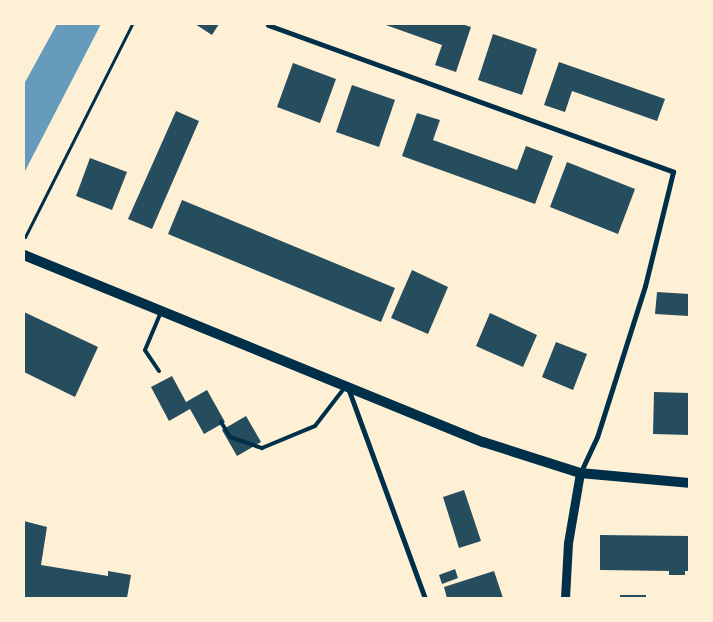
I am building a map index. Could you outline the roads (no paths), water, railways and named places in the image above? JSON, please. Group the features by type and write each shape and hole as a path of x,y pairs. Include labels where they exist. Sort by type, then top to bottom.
{"main road":[{"path":"24,255 483,442 580,473 689,483"}],"street":[{"path":"268,25 673,172 645,286 597,437 580,473 568,543 565,598"},
{"path":"347,385 425,598"}],"lane":[{"path":"159,371 145,350 162,310"},
{"path":"220,422 230,437 262,448 315,426 347,385"}],"water":[{"path":"57,24 101,24 24,173 24,84"}]}
